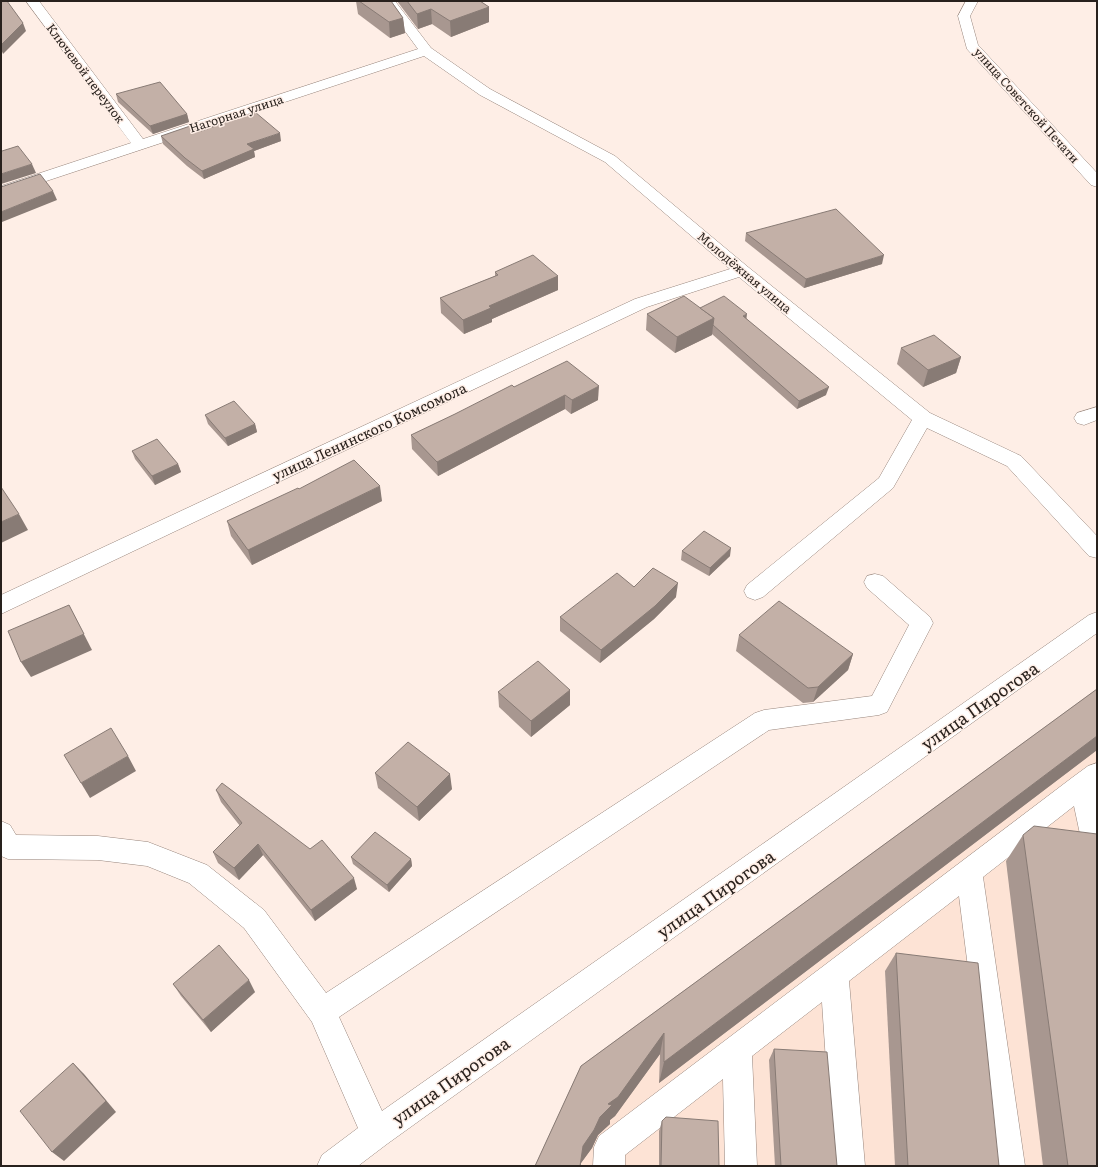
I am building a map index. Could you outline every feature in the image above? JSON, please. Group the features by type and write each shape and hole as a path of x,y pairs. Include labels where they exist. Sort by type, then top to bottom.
{"street":[{"name":"Ключевой переулок","path":"32,1 140,145"},
{"name":"Молодёжная улица","path":"389,1 426,51 485,92 610,159 742,270 923,418 1014,461 1097,550"},
{"name":"улица Советской Печати","path":"972,1 964,16 972,46 1097,182"},
{"name":"Нагорная улица","path":"1,191 426,51"},
{"name":"улица Ленинского Комсомола","path":"1,605 641,303 742,270"},
{"path":"755,591 886,483 923,418"},
{"path":"322,1012 764,720 879,705 922,623 875,582"},
{"name":"улица Пирогова","path":"333,1166 376,1133 1097,621"},
{"path":"1090,779 1097,853"},
{"path":"609,1166 610,1147 1090,779"},
{"path":"3,844 98,848 148,854 198,874 254,919 322,1012 376,1133"},
{"path":"969,872 1009,1166"},
{"path":"834,975 849,1166"},
{"path":"737,1050 741,1166"}],"shaded area":[{"path":"1097,704 1097,1166 543,1166 580,1086"}],"building":[{"path":"1,1 7,1 23,23 1,45"},
{"path":"359,1 391,1 403,18 389,22"},
{"path":"407,1 480,1 489,7 450,21 431,9 417,14"},
{"path":"160,82 187,114 150,126 116,94"},
{"path":"255,112 280,133 247,144 254,149 202,171 161,136 196,124 201,131"},
{"path":"18,146 32,164 1,174 1,150 2,151"},
{"path":"40,174 53,191 1,212 1,187"},
{"path":"836,209 884,255 806,279 746,233"},
{"path":"533,255 558,276 489,306 491,308 463,320 440,298 498,275 495,272"},
{"path":"684,296 714,318 677,337 647,314"},
{"path":"724,296 747,314 743,316 829,387 799,401 713,325 714,318 700,308"},
{"path":"934,335 961,357 928,370 901,348"},
{"path":"567,361 599,386 572,400 565,395 437,462 411,435 512,385 514,387"},
{"path":"234,401 255,424 225,438 205,415"},
{"path":"157,439 178,464 152,476 132,451"},
{"path":"354,460 380,486 248,550 227,521 298,488 299,489"},
{"path":"1,487 19,514 1,522"},
{"path":"704,531 731,548 710,568 682,551"},
{"path":"653,568 678,583 655,606 601,650 560,617 617,573 634,587"},
{"path":"779,601 853,654 818,687 808,688 739,635"},
{"path":"69,605 84,634 21,662 8,631"},
{"path":"538,661 570,690 531,721 498,692"},
{"path":"1097,689 1097,736 664,1062 664,1033 618,1097 608,1104 612,1105 600,1117 594,1130 583,1146 580,1166 535,1166 581,1066"},
{"path":"111,728 128,756 81,783 64,755"},
{"path":"408,742 450,774 417,807 375,773"},
{"path":"222,783 310,849 322,840 354,878 311,910 258,844 234,868 213,852 242,823 216,790"},
{"path":"1034,826 1097,834 1097,1166 1068,1166 1023,835"},
{"path":"375,832 411,859 387,885 351,857"},
{"path":"219,945 249,980 203,1020 173,984"},
{"path":"896,953 978,963 999,1166 908,1166"},
{"path":"774,1049 827,1052 837,1166 781,1166"},
{"path":"73,1063 106,1101 52,1152 20,1111"},
{"path":"666,1117 718,1121 719,1166 661,1166 662,1121"}]}
